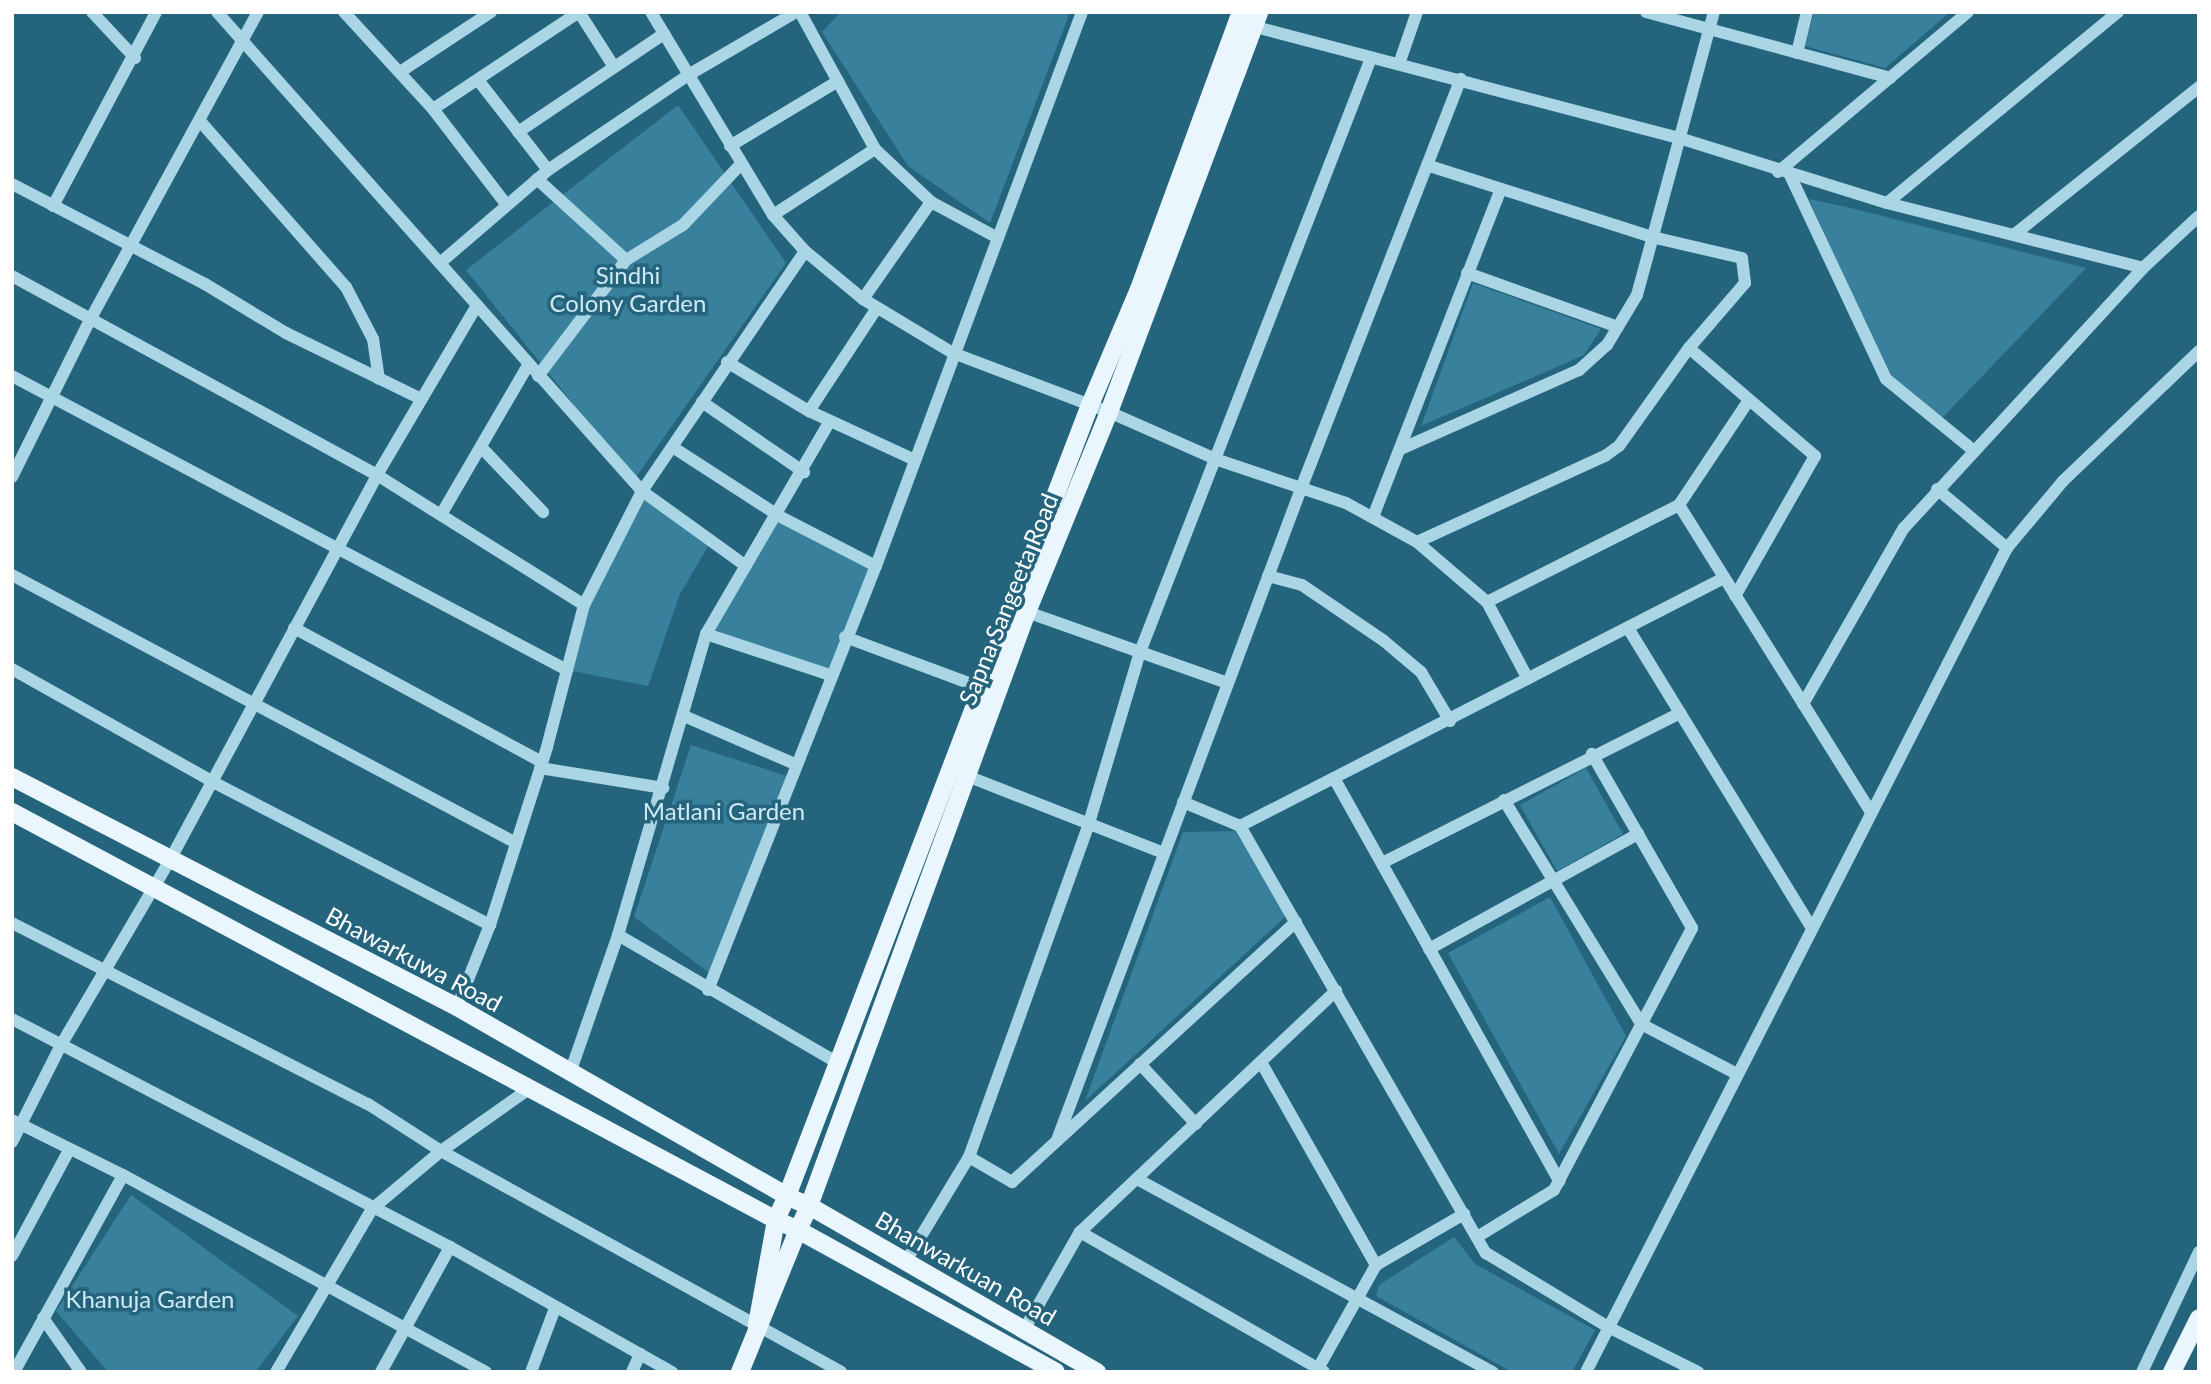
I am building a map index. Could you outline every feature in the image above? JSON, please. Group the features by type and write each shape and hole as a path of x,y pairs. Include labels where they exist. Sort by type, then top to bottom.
{"main road":[{"name":"Sapna Sangeeta Road","path":"757,1325 810,1206 958,773 982,688 1090,405 1248,18"},
{"name":"Sapna Sangeeta Road","path":"757,1325 776,1220 838,1063 1108,412 1248,18"},
{"name":"Bhawarkuwa Road","path":"12,777 457,1007 787,1196"},
{"path":"12,812 776,1220"},
{"name":"Bhanwarkuan Road","path":"787,1196 810,1206 1097,1372"},
{"name":"Bhanwarkuan Road","path":"776,1220 1056,1372"},
{"path":"2172,1372 2199,1318"},
{"path":"740,1372 757,1325"}],"street":[{"path":"92,12 135,58"},
{"path":"52,206 135,58 156,12"},
{"path":"217,12 642,491 746,566"},
{"path":"13,475 90,320 134,247 258,12"},
{"path":"344,12 359,17 506,204"},
{"path":"400,72 491,12"},
{"path":"433,109 579,12 614,67"},
{"path":"708,990 845,637 876,566 1082,12"},
{"path":"1399,64 1417,12"},
{"path":"1646,12 1711,27 1890,78"},
{"path":"1403,448 1579,370 1607,345 1637,295 1676,137 1714,12"},
{"path":"1797,53 1807,12"},
{"path":"1784,174 1968,12"},
{"path":"1886,203 2118,12"},
{"path":"440,263 548,170 690,74 804,14 875,149 931,202 998,238"},
{"path":"657,15 664,34 773,215 804,251 863,299 953,353 1108,412 1218,460 1302,486 1373,517 1418,542 1487,602 1528,679"},
{"path":"1248,18 1371,58 1461,79 1676,137 1784,174 1886,203 2143,268"},
{"path":"518,132 664,34"},
{"path":"906,1261 969,1157 1089,823 1140,652 1218,460 1371,58"},
{"path":"1057,1140 1302,486 1461,79"},
{"path":"478,80 548,170"},
{"path":"730,146 838,81"},
{"path":"2015,234 2199,86"},
{"path":"200,121 345,287 373,339 379,379"},
{"path":"773,215 875,149"},
{"path":"538,376 626,260 683,225 741,163"},
{"path":"1418,542 1605,456 1619,446 1689,348 1745,283 1742,258 1651,237 1427,165"},
{"path":"1784,174 1886,379 1973,450"},
{"path":"537,179 626,260"},
{"path":"12,184 134,247 286,333 419,398"},
{"path":"1373,517 1403,448 1500,190"},
{"path":"863,299 931,202"},
{"path":"1803,704 1904,527 2143,268 2199,216"},
{"path":"457,1007 490,925 541,765 584,605 642,491 674,448 727,362 804,251"},
{"path":"1467,273 1618,327"},
{"path":"12,275 377,475 442,513 584,605"},
{"path":"12,1142 17,1123 102,972 170,860 419,398 477,305"},
{"path":"810,411 877,308"},
{"path":"1689,348 1815,456 1735,596"},
{"path":"1586,1372 1870,811 2007,548 2063,481 2199,351"},
{"path":"727,362 810,411 915,460"},
{"path":"442,513 528,365"},
{"path":"12,376 337,551 567,670"},
{"path":"1487,602 1679,505 1749,400"},
{"path":"702,402 804,472"},
{"path":"570,1073 618,935 706,634 779,516 830,421"},
{"path":"481,447 544,512"},
{"path":"674,448 779,516 876,566"},
{"path":"1937,489 2007,548"},
{"path":"1679,505 1870,811"},
{"path":"12,575 516,844"},
{"path":"1268,576 1302,586 1384,641 1421,672 1450,721"},
{"path":"1240,826 1450,721 1724,578"},
{"path":"1027,612 1227,683"},
{"path":"294,628 541,765 663,788"},
{"path":"1628,628 1811,927"},
{"path":"706,634 830,675"},
{"path":"845,637 982,688"},
{"path":"12,669 213,782 490,925"},
{"path":"1382,863 1592,754 1680,713"},
{"path":"684,716 795,764"},
{"path":"1477,1237 1554,1190 1692,929 1592,754"},
{"path":"958,773 1164,853"},
{"path":"1335,778 1559,1181"},
{"path":"1504,800 1642,1024 1737,1074"},
{"path":"1183,802 1240,826 1486,1253 1608,1326 1698,1372"},
{"path":"1429,949 1638,834"},
{"path":"969,1157 1012,1182 1296,922"},
{"path":"12,923 102,972 239,1035 368,1104 441,1151 841,1372"},
{"path":"618,935 708,990 838,1063"},
{"path":"1024,1330 1080,1232 1336,991"},
{"path":"12,1019 372,1209 450,1247 672,1372"},
{"path":"1261,1062 1376,1265"},
{"path":"1140,1064 1196,1124"},
{"path":"276,1372 329,1288 372,1209 441,1151 529,1089"},
{"path":"17,1123 123,1175 486,1372"},
{"path":"12,1256 69,1150"},
{"path":"14,1372 123,1175"},
{"path":"1138,1179 1493,1372"},
{"path":"1080,1232 1319,1371 1376,1265 1464,1214"},
{"path":"381,1372 450,1247"},
{"path":"2142,1372 2197,1257"},
{"path":"531,1372 555,1308"},
{"path":"43,1318 81,1372"},
{"path":"632,1372 640,1354"}],"green space":[{"path":"841,12 1070,12 990,223 908,166 822,32"},
{"path":"1814,12 1950,12 1885,68 1805,46"},
{"name":"Sindhi Colony Garden","path":"678,105 786,263 634,480 466,270"},
{"path":"1809,199 2086,268 1942,418 1889,379"},
{"path":"1473,283 1601,329 1584,355 1421,426"},
{"path":"642,491 710,543 680,594 648,686 567,670 584,605"},
{"path":"779,516 876,566 830,675 706,634"},
{"name":"Matlani Garden","path":"691,745 793,778 711,974 634,917"},
{"path":"1586,768 1623,834 1557,871 1520,805"},
{"path":"1235,831 1286,916 1085,1101 1183,832"},
{"path":"1550,897 1626,1036 1559,1154 1448,953"},
{"name":"Khanuja Garden","path":"131,1195 298,1316 255,1372 108,1372 56,1311"},
{"path":"1454,1237 1475,1264 1595,1330 1572,1372 1512,1372 1376,1296 1379,1285"}]}
